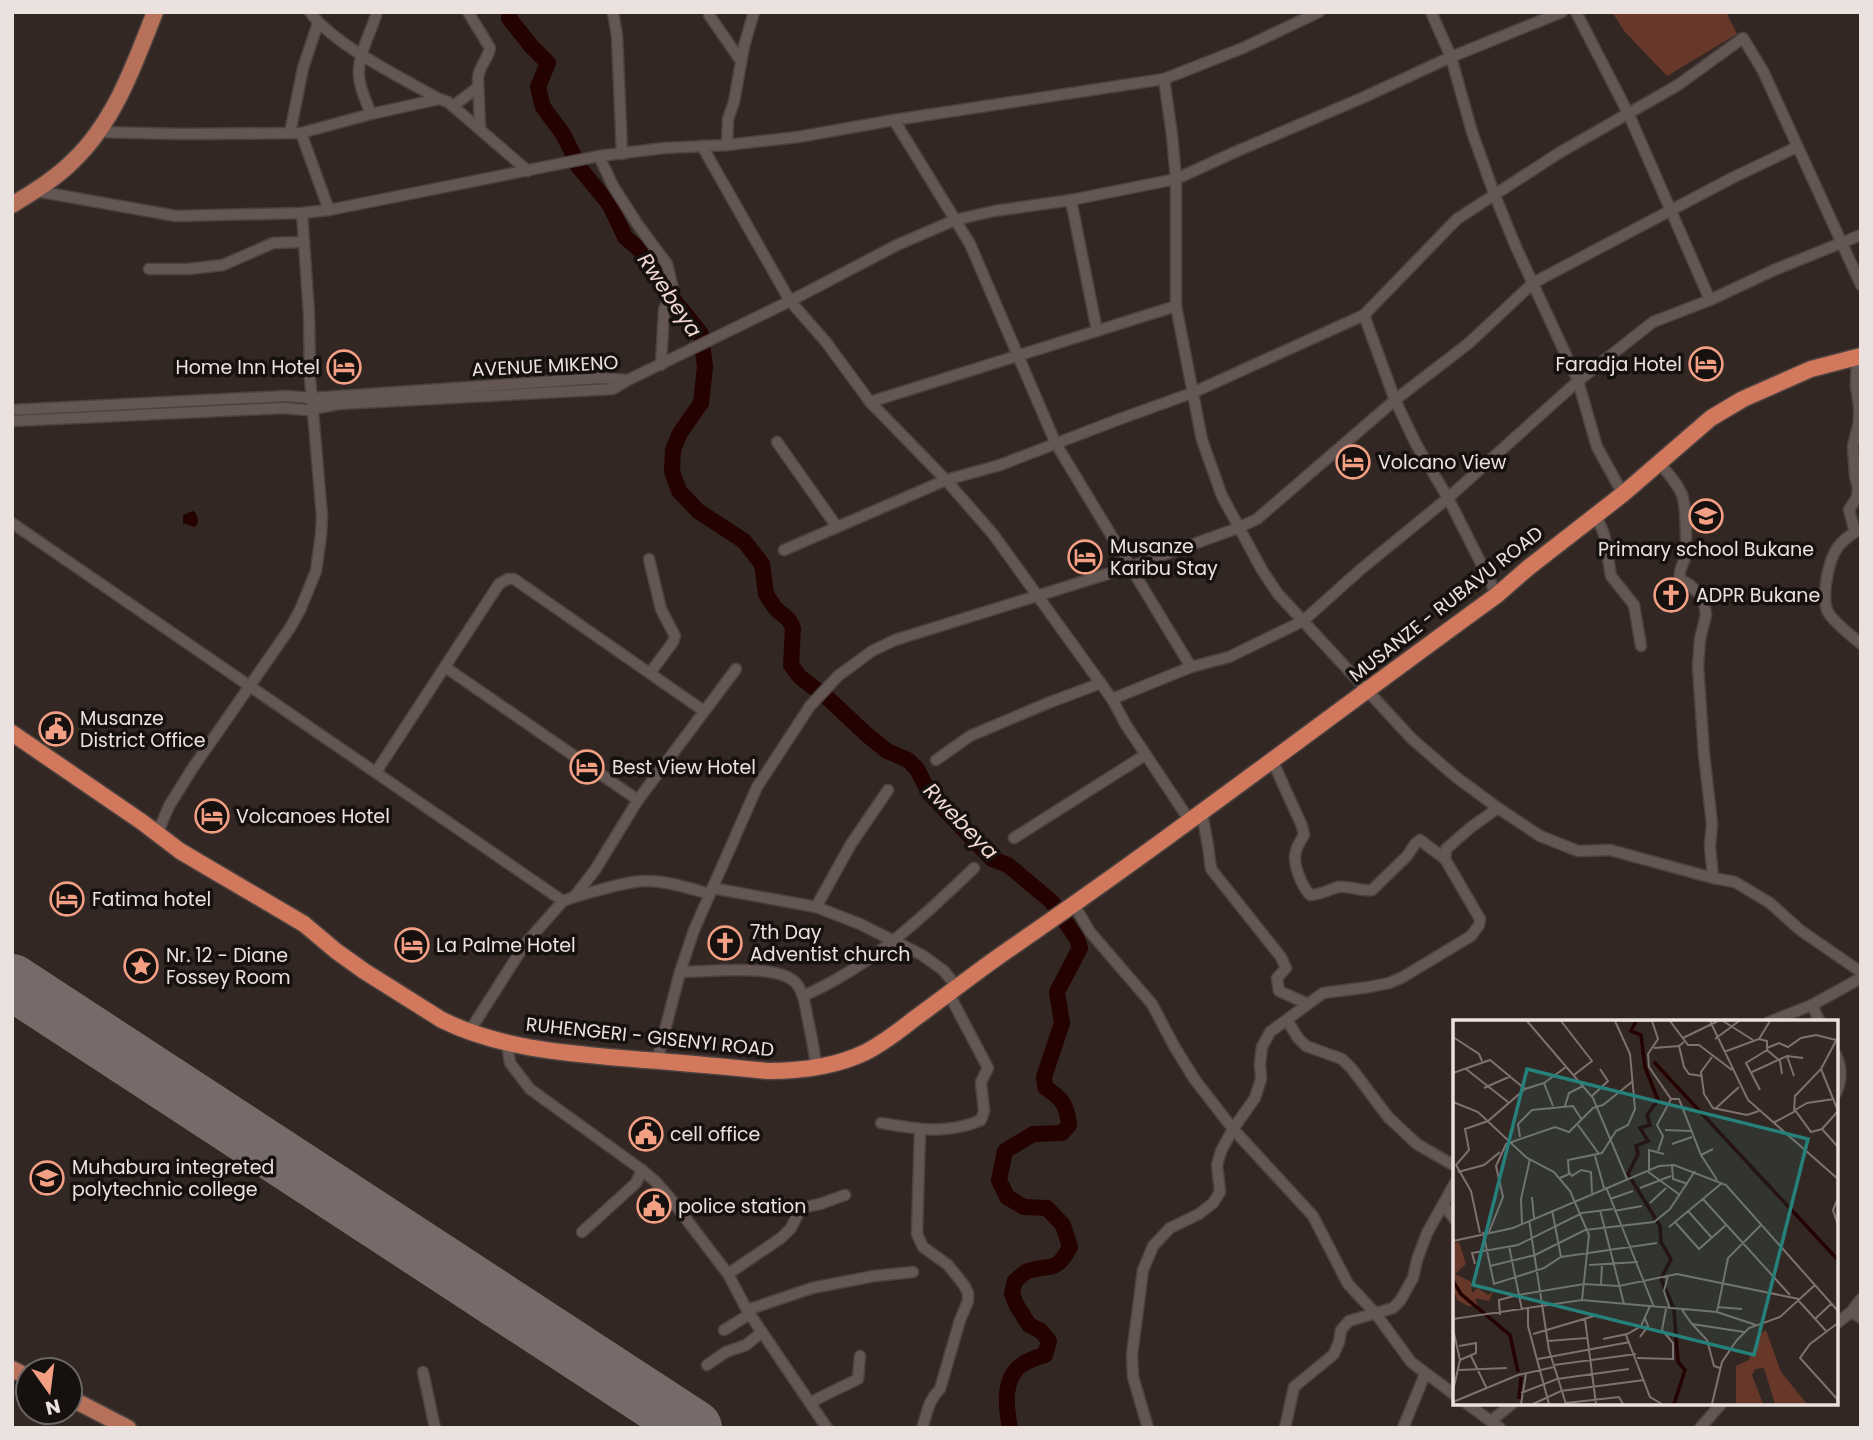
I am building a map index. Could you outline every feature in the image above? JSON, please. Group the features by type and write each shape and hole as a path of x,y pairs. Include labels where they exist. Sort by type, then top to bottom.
{"highway":[{"name":"MUSANZE - RUBAVU ROAD","path":"1039,928 1273,762 1497,594 1623,494 1711,418 1743,399 1811,369 1859,357"},
{"name":"RUHENGERI - GISENYI ROAD","path":"12,733 157,834 205,866 304,924 335,951 442,1020 469,1032 542,1050 768,1071 800,1071 833,1064 866,1052 891,1036 1039,928"}],"main road":[{"path":"12,205 73,161 99,132 134,70 155,12"},
{"path":"84,1405 128,1428"}],"street":[{"path":"310,12 318,23 361,54 448,102 527,171"},
{"path":"371,114 359,75 361,54 377,12"},
{"path":"468,12 489,48 488,55 479,69 477,88 480,129"},
{"path":"613,12 617,36 622,153"},
{"path":"711,12 709,15 741,61"},
{"path":"727,145 728,119 754,12"},
{"path":"36,190 176,216 329,210 599,156 798,137 1164,79 1243,48 1319,12"},
{"path":"1432,12 1451,57 1472,132 1495,196 1578,381 1597,447 1623,494"},
{"name":"AVENUE MIKENO","path":"12,421 613,389 790,301 887,249 955,220 1176,179 1451,57 1562,12"},
{"path":"1576,12 1629,115 1710,300"},
{"path":"290,133 303,68 318,23"},
{"path":"784,550 946,480 1000,465 1192,393 1364,315 1457,219 1559,153 1678,85 1743,38 1763,71 1861,285"},
{"path":"1164,79 1176,179 1176,306 1202,440 1222,496 1278,594 1412,739 1456,777 1540,836 1578,852 1610,850 1735,882 1770,903 1800,930 1861,972"},
{"path":"453,106 477,88"},
{"path":"99,132 301,133 439,99"},
{"path":"894,120 970,244 1056,444 1191,667"},
{"path":"301,133 329,210"},
{"path":"702,146 790,301 826,342 870,402 946,480 993,534 1038,595 1112,699 1145,755 1196,817 1208,846 1211,869 1281,957 1286,968 1277,978 1279,991 1308,1004"},
{"path":"657,1061 694,930 757,787 810,706 838,677 872,651 895,640 1130,566 1257,519 1395,400 1469,343 1533,283 1732,178 1797,147"},
{"path":"599,156 613,186 667,264 673,289 664,310 661,365"},
{"path":"1071,200 1097,331"},
{"path":"157,834 175,797 249,685 278,648 300,610 316,571 321,516 302,213"},
{"path":"1112,699 1191,667 1229,657 1303,621 1448,498 1578,381 1653,322 1861,235"},
{"path":"149,269 188,269 223,265 273,243 304,242"},
{"path":"870,402 1176,306"},
{"path":"1364,315 1395,400 1497,594"},
{"path":"1859,357 1856,386 1860,422 1853,446 1858,488 1857,497 1849,510 1855,532 1838,547 1832,558 1825,598 1829,614 1861,644"},
{"name":"AVENUE MIKENO","path":"12,410 287,396 312,403"},
{"path":"777,442 837,527"},
{"path":"1659,463 1672,478 1684,504 1685,559 1678,572 1680,579 1703,598 1706,615 1700,639 1698,666 1712,824 1710,846 1713,878"},
{"path":"1596,515 1604,534 1611,576 1634,605 1641,646"},
{"path":"12,523 564,901"},
{"path":"649,559 661,609 675,636 650,673"},
{"path":"376,772 499,584 508,579 514,579 704,711"},
{"path":"445,667 638,800"},
{"path":"574,897 595,870 638,800 736,669"},
{"path":"936,760 970,736 1101,683"},
{"path":"1014,838 1145,755"},
{"path":"1148,1428 1132,1366 1143,1270 1153,1246 1170,1228 1199,1214 1213,1203 1220,1192 1217,1165 1221,1151 1255,1098 1261,1079 1262,1046 1269,1032 1323,993 1369,987 1403,977 1471,936 1479,925 1480,919 1444,859 1420,840 1372,890 1340,886 1310,895 1301,885 1295,857 1304,835 1302,826 1273,762"},
{"path":"816,907 851,844 888,790"},
{"path":"1444,859 1446,849 1498,808"},
{"path":"803,996 850,973 892,942 974,869"},
{"path":"469,1032 525,944 564,901 574,897 634,882 650,881 816,907 860,924 922,955 943,970 988,1069 981,1082 984,1111 981,1119 969,1125 943,1130 920,1130 881,1123"},
{"path":"1070,906 1152,1004 1195,1080 1233,1129 1313,1216 1348,1284 1376,1314 1411,1362 1453,1394"},
{"path":"680,972 753,970 786,975 797,984 803,996 816,1068"},
{"path":"1774,1020 1812,1005 1861,978"},
{"path":"1812,1005 1819,1020"},
{"path":"1287,1020 1306,1046 1342,1059 1388,1117 1416,1144 1453,1165"},
{"path":"507,1043 510,1063 530,1089 642,1170 670,1198 728,1274 748,1312 827,1428"},
{"path":"1838,1061 1841,1070 1838,1088"},
{"path":"920,1130 917,1234 923,1247 948,1265 968,1293 968,1301 940,1389 932,1397 922,1428"},
{"path":"582,1232 636,1183 642,1170"},
{"path":"1284,1428 1294,1387 1334,1354 1340,1330 1349,1321 1393,1308 1400,1301 1413,1278 1427,1233 1453,1187"},
{"path":"728,1274 781,1238 791,1228 801,1208 845,1195"},
{"path":"1444,1205 1453,1217"},
{"path":"724,1330 748,1312 812,1288 874,1276 913,1272"},
{"path":"1838,1322 1861,1299"},
{"path":"1851,1312 1861,1318"},
{"path":"707,1365 726,1352 746,1345 762,1332"},
{"path":"811,1404 859,1379 860,1356"},
{"path":"423,1372 435,1428"},
{"path":"1403,1428 1425,1374"},
{"path":"1469,1405 1496,1424 1511,1405"},
{"path":"1700,1428 1720,1405"}],"shaded area":[{"path":"1612,12 1726,12 1737,34 1667,76 1625,32"},
{"path":"193,511 198,519 194,527 183,523 183,515"}],"waterway":[{"name":"Rwebeya","path":"510,12 509,18 548,63 538,87 543,107 563,134 574,156"},
{"name":"Rwebeya","path":"578,166 610,205 625,237 648,257 666,290 701,334 705,367 701,403 680,433 673,450 672,471 679,491 698,511 744,541 762,564 766,594 793,628 791,665 800,677 866,734 887,751 908,760 917,769 930,794 992,859 1008,865 1052,902 1077,939 1080,948 1057,992 1062,1023 1044,1077 1045,1087 1060,1099 1065,1107 1069,1125 1062,1133 1033,1134 1005,1151 999,1180 1007,1197 1024,1207 1047,1208 1063,1225 1070,1247 1056,1265 1028,1271 1015,1281 1012,1294 1017,1306 1029,1325 1041,1331 1049,1341 1045,1355 1023,1364 1012,1377 1007,1393 1010,1428"}],"runway":[{"path":"12,982 694,1428"}],"place":[{"name":"Faradja Hotel","path":"1706,364"},
{"name":"Home Inn Hotel","path":"344,367"},
{"name":"Volcano View","path":"1353,462"},
{"name":"Primary school Bukane","path":"1706,516"},
{"name":"Musanze Karibu Stay","path":"1085,557"},
{"name":"ADPR Bukane","path":"1671,595"},
{"name":"Musanze District Office","path":"56,729"},
{"name":"Best View Hotel","path":"587,767"},
{"name":"Volcanoes Hotel","path":"212,816"},
{"name":"Fatima hotel","path":"67,899"},
{"name":"7th Day Adventist church","path":"725,943"},
{"name":"La Palme Hotel","path":"412,945"},
{"name":"Nr. 12 - Diane Fossey Room","path":"141,966"},
{"name":"cell office","path":"646,1134"},
{"name":"Muhabura integreted polytechnic college","path":"47,1178"},
{"name":"police station","path":"654,1206"}]}
